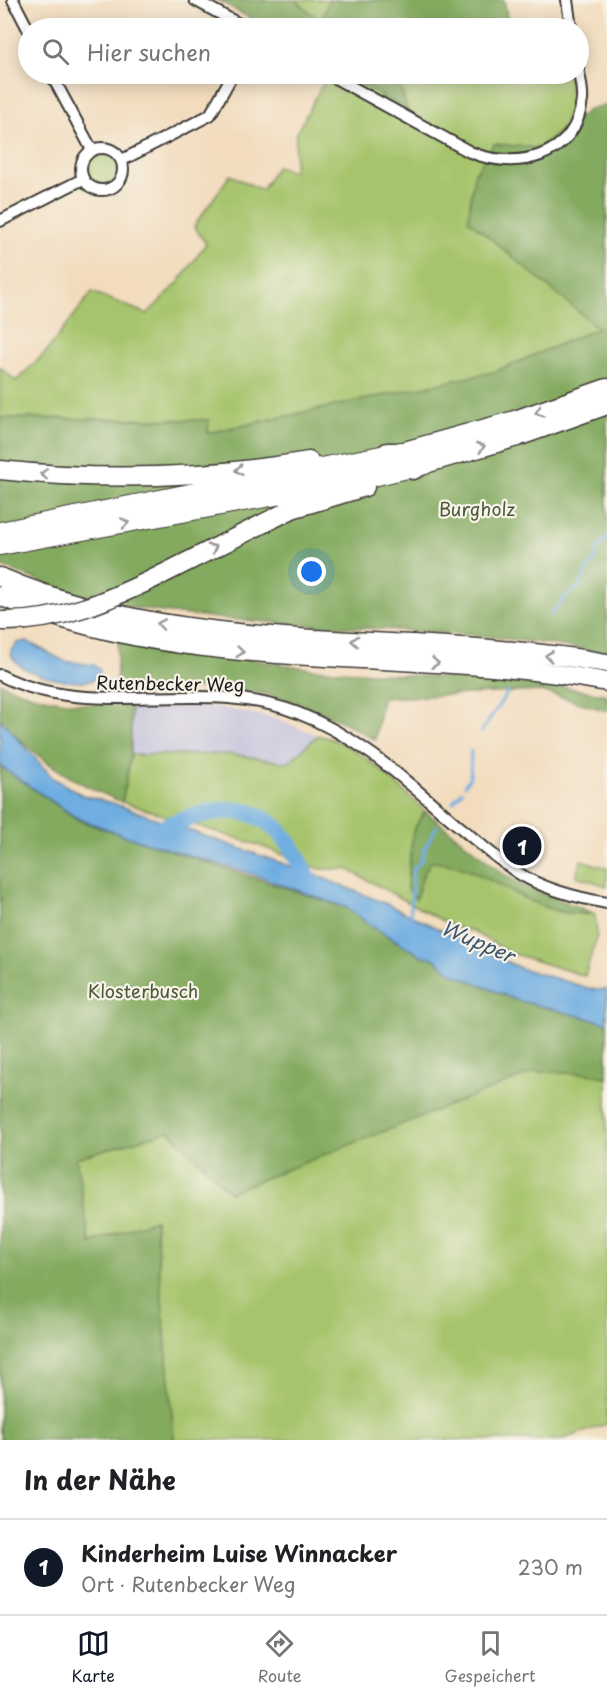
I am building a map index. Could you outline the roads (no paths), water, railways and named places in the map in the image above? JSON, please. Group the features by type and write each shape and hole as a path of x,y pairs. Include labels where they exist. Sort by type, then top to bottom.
{"highway":[{"path":"0,545 65,525 401,452 515,420 607,388"},
{"path":"0,532 65,525 331,486 424,464 517,436 607,405"},
{"path":"0,470 71,475 169,474 291,464 366,451 401,452"},
{"path":"0,621 38,619 66,614 120,595 292,509 325,497 399,479 424,464"},
{"path":"0,577 88,608 203,631 477,648 607,663"},
{"path":"0,596 111,632 200,648 474,666 607,682"}],"street":[{"path":"13,0 22,18"},
{"path":"195,0 228,18"},
{"path":"567,0 570,18"},
{"path":"56,84 92,150"},
{"path":"122,160 210,115 227,84"},
{"path":"346,84 470,153 510,162 536,159 570,132 582,102 580,84"},
{"path":"109,148 122,160 123,174 116,186 109,189 94,189 83,179 83,160 92,150 109,148"},
{"path":"0,221 83,179"},
{"name":"Rutenbecker Weg","path":"0,675 29,688 64,696 218,697 249,700 296,712 340,732 384,761 493,855 525,877 561,891 607,903"}],"water":[{"path":"26,641 64,661 94,665 100,670 99,677 91,681 65,681 49,678 22,667 14,660 11,651 17,643"},
{"path":"0,719 53,778 82,795 112,803 318,876 387,904 520,968 595,990 607,989 607,1023 516,1000 454,974 433,958 420,955 373,927 347,908 249,873 128,837 77,818 0,766"}],"waterway":[{"path":"551,615 564,598 580,586 587,569 594,562 597,549 607,538"},
{"path":"481,732 508,692"},
{"path":"465,785 470,776 471,751"},
{"path":"453,802 462,791"},
{"name":"Wupper","path":"156,831 206,813 228,810 248,813 266,820 282,834 296,855 308,882"},
{"path":"410,918 413,869 421,861 437,826"}],"place":[{"name":"Kinderheim Luise Winnacker","path":"522,846"}],"park label":[{"name":"Burgholz","path":"477,508"},
{"name":"Klosterbusch","path":"143,990"}]}
